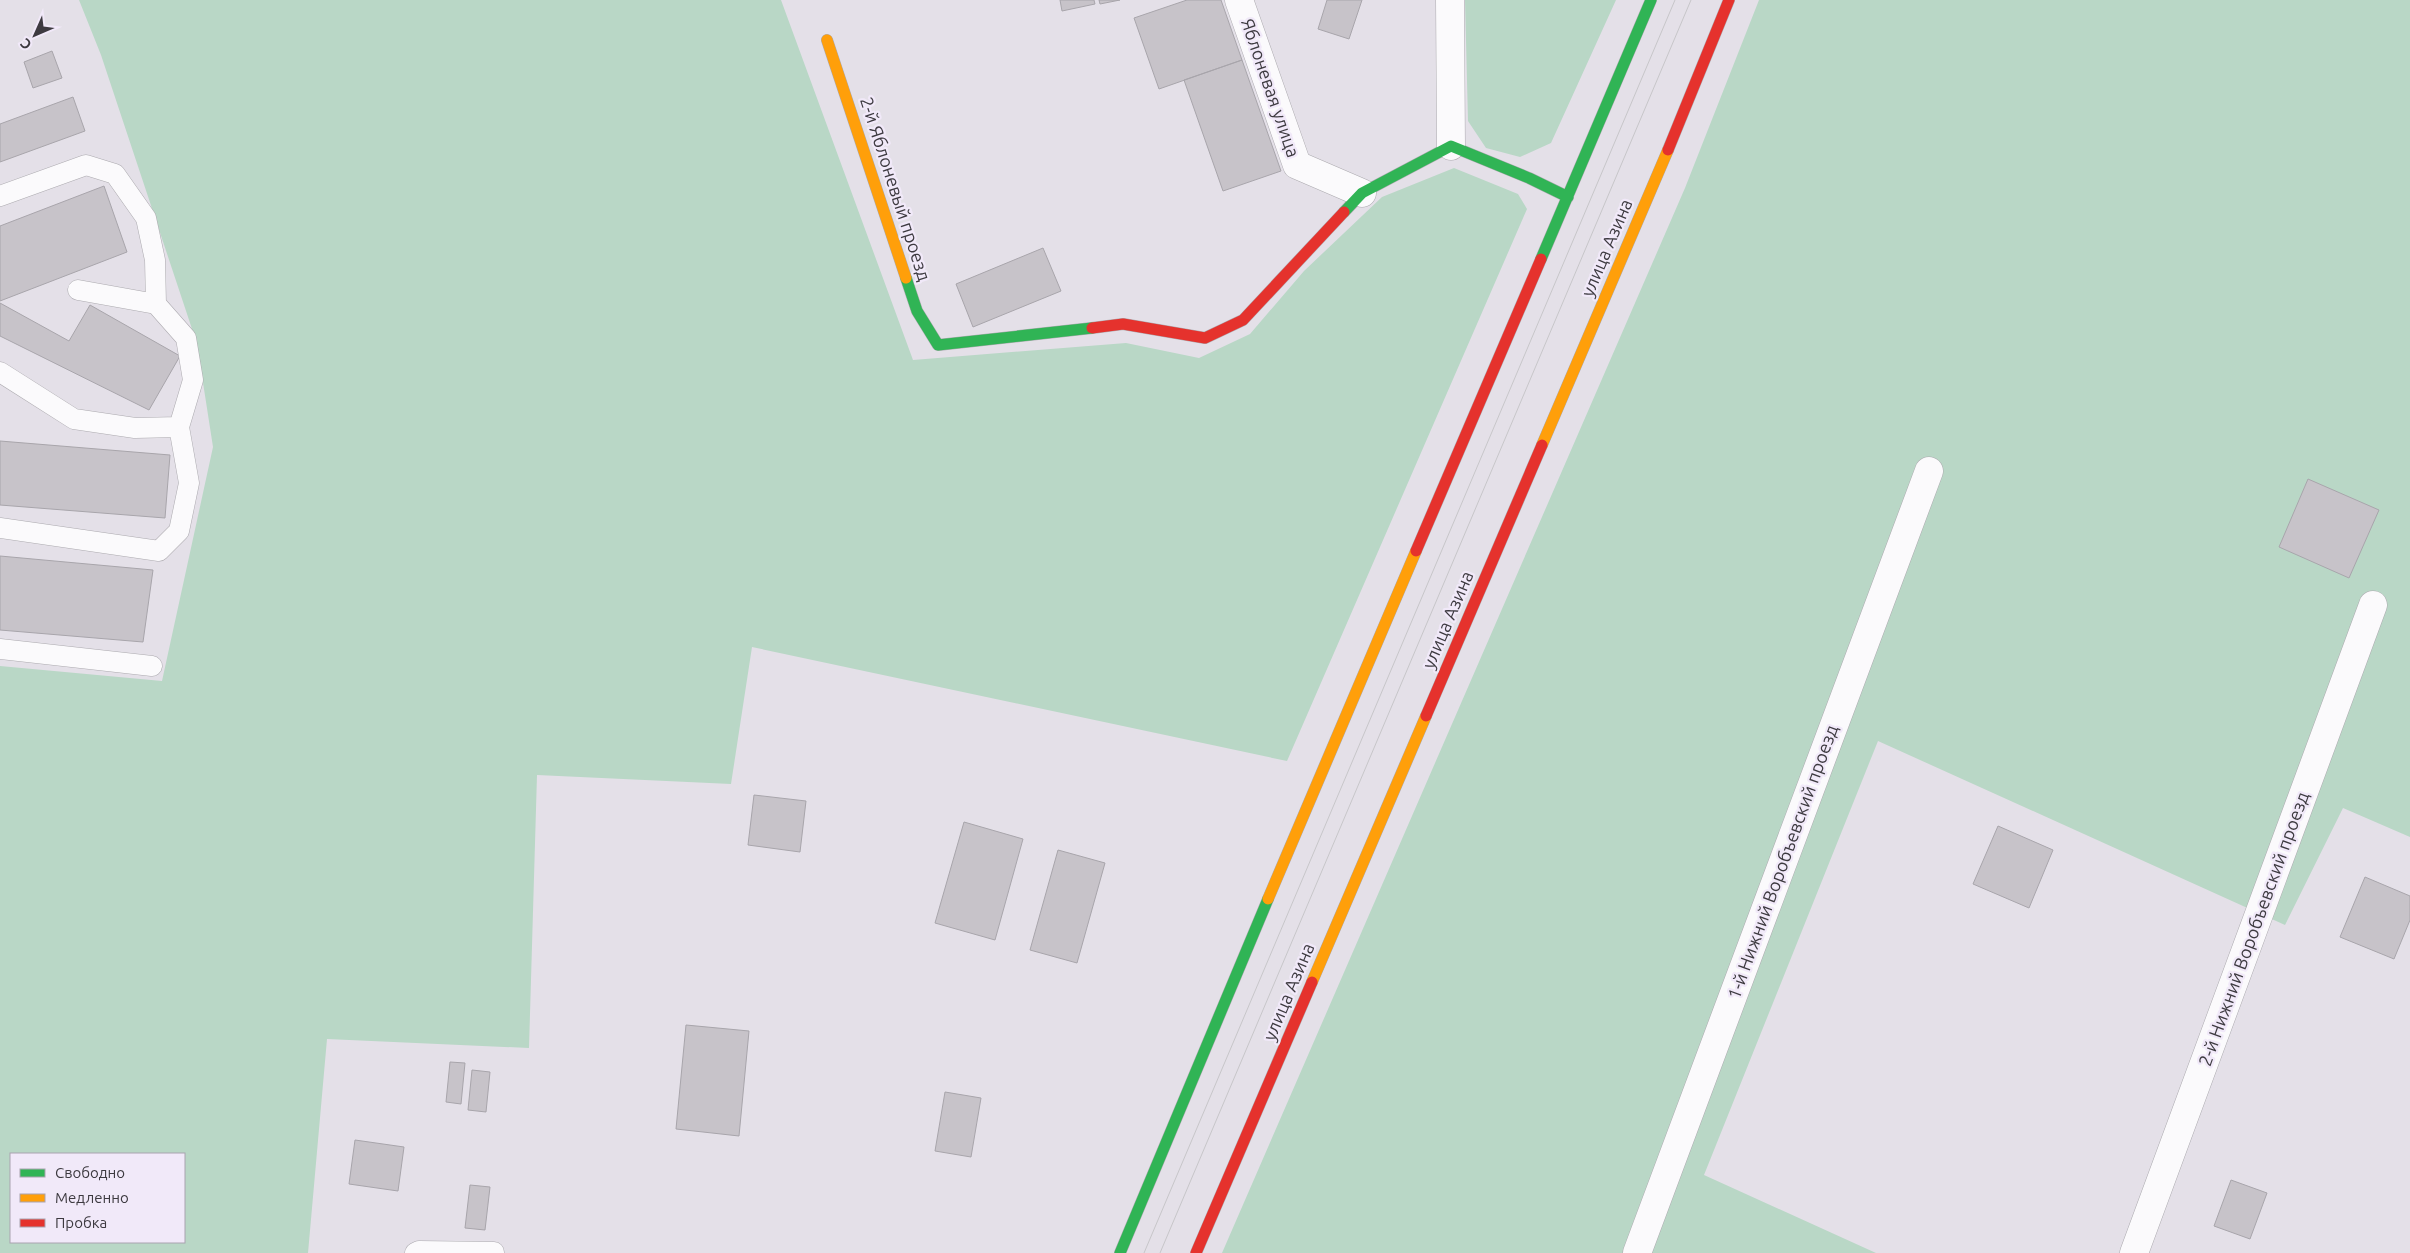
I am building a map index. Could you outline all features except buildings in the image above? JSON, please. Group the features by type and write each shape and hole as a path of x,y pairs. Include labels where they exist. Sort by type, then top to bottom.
{"street":[{"name":"Яблоневая улица","path":"1239,0 1297,165 1362,193"},
{"path":"1450,0 1451,146"},
{"path":"1120,1253 1241,961 1651,0"},
{"name":"улица Азина","path":"1196,1253 1655,180 1729,0"},
{"name":"2-й Яблоневый проезд","path":"827,40 917,311 938,345 1123,324 1205,338 1243,320 1362,193"},
{"path":"1362,193 1451,146"},
{"path":"1451,146 1529,178 1568,198"},
{"name":"1-й Нижний Воробъевский проезд","path":"1637,1253 1929,471"},
{"name":"2-й Нижний Воробъевский проезд","path":"2134,1253 2373,606"}],"lane":[{"path":"0,196 86,165 115,174 146,218 155,260 156,304"},
{"path":"0,528 159,551 179,531 189,482 179,427 193,380 186,338 156,304 78,290"},
{"path":"0,372 74,419 136,428 179,427"},
{"path":"0,649 152,666"},
{"path":"415,1253 419,1251 494,1252"}],"green space":[{"path":"79,0 781,0 913,360 1126,343 1199,358 1250,334 1304,271 1382,197 1454,168 1518,194 1527,209 1287,761 752,647 731,784 537,775 529,1048 327,1039 308,1253 0,1253 0,666 162,681 213,447 197,344 101,55"},
{"path":"1465,0 1616,0 1551,143 1520,157 1486,148 1468,121"},
{"path":"1759,0 2410,0 2410,837 2343,808 2285,925 1878,741 1704,1175 1876,1253 1222,1253 1685,188"}],"tram line":[{"path":"1144,1253 1675,0"},
{"path":"1160,1253 1691,0"}],"traffic: fast":[{"path":"1541,259 1651,0"},
{"path":"1344,212 1362,193 1451,146 1529,178 1568,197"},
{"path":"906,278 917,311 938,345 1092,328"},
{"path":"1120,1253 1268,899"}],"traffic: slow":[{"path":"827,40 906,278"},
{"path":"1542,445 1668,150"},
{"path":"1268,899 1416,551"},
{"path":"1312,982 1426,716"}],"traffic: jam":[{"path":"1668,150 1729,0"},
{"path":"1092,328 1123,324 1205,338 1243,320 1344,212"},
{"path":"1416,551 1541,259"},
{"path":"1426,716 1542,445"},
{"path":"1196,1253 1312,982"}]}
